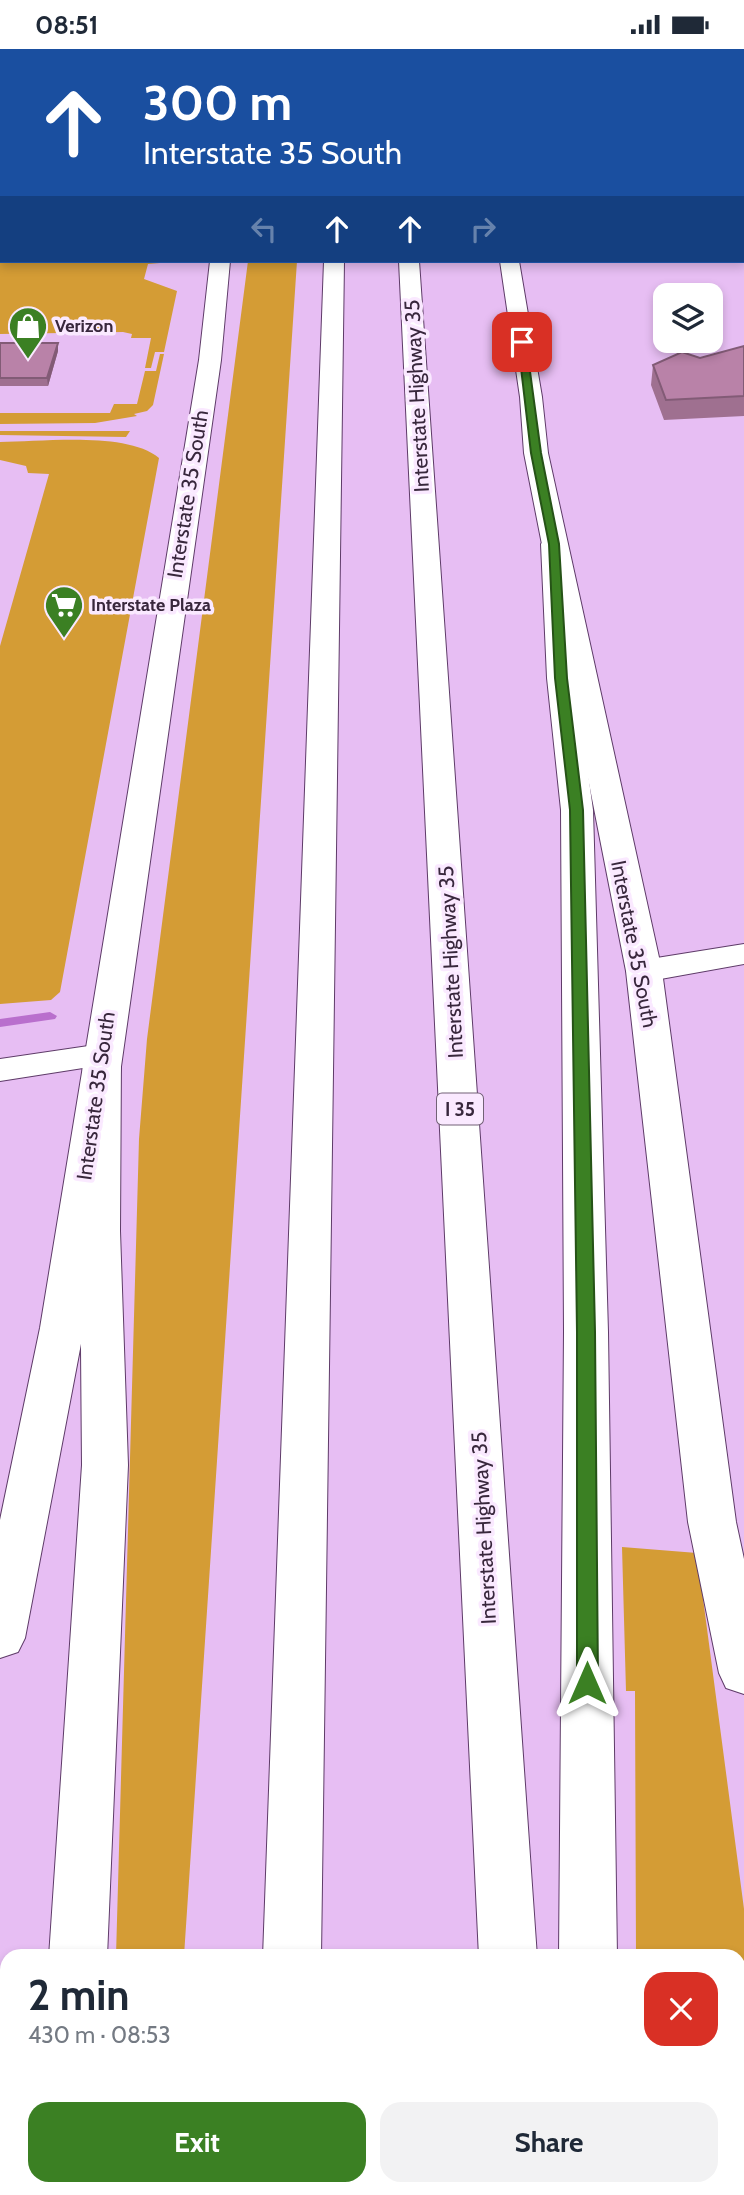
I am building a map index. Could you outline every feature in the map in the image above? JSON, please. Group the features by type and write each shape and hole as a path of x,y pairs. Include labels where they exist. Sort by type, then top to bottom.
{"main road":[{"name":"Interstate 35 South","path":"0,1638 62,1328 210,360 220,263"},
{"path":"292,1949 334,263"},
{"name":"Interstate Highway 35","path":"409,263 508,1949"},
{"name":"Interstate 35 South","path":"509,263 531,397 536,453 644,971 712,1522 744,1673"},
{"path":"554,544 561,678 577,810 586,1332 588,1949"},
{"path":"644,971 744,954"},
{"path":"0,1070 102,1055 100,1231 105,1465 79,1949"}],"shaded area":[{"path":"0,263 160,263 148,264 144,279 177,291 164,352 155,352 151,368 145,368 151,338 131,338 132,334 123,332 0,334"},
{"path":"248,263 297,263 184,1949 116,1949 139,1139 147,1039"},
{"path":"160,354 164,354 153,405 147,411 134,414 137,416 95,423 0,424 0,413 110,413 114,404 137,404 145,371 156,371"},
{"path":"0,431 130,431 126,437 0,435"},
{"path":"105,441 126,444 159,458 60,992 51,1000 0,1004 0,646 49,474 28,473 26,466 0,460 0,442"},
{"path":"622,1547 697,1553 744,1909 744,1949 636,1949 635,1691 626,1691"}],"building":[{"path":"0,343 58,343 47,378 0,378"},
{"path":"744,346 744,396 666,400 653,365 680,353 700,358"}],"waterway":[{"path":"0,1023 50,1016"}],"place":[{"name":"Verizon","path":"28,360"},
{"name":"Interstate Plaza","path":"64,639"}],"route":[{"path":"522,342 536,453 554,544 561,678 577,810 586,1332 587,1683"}]}
